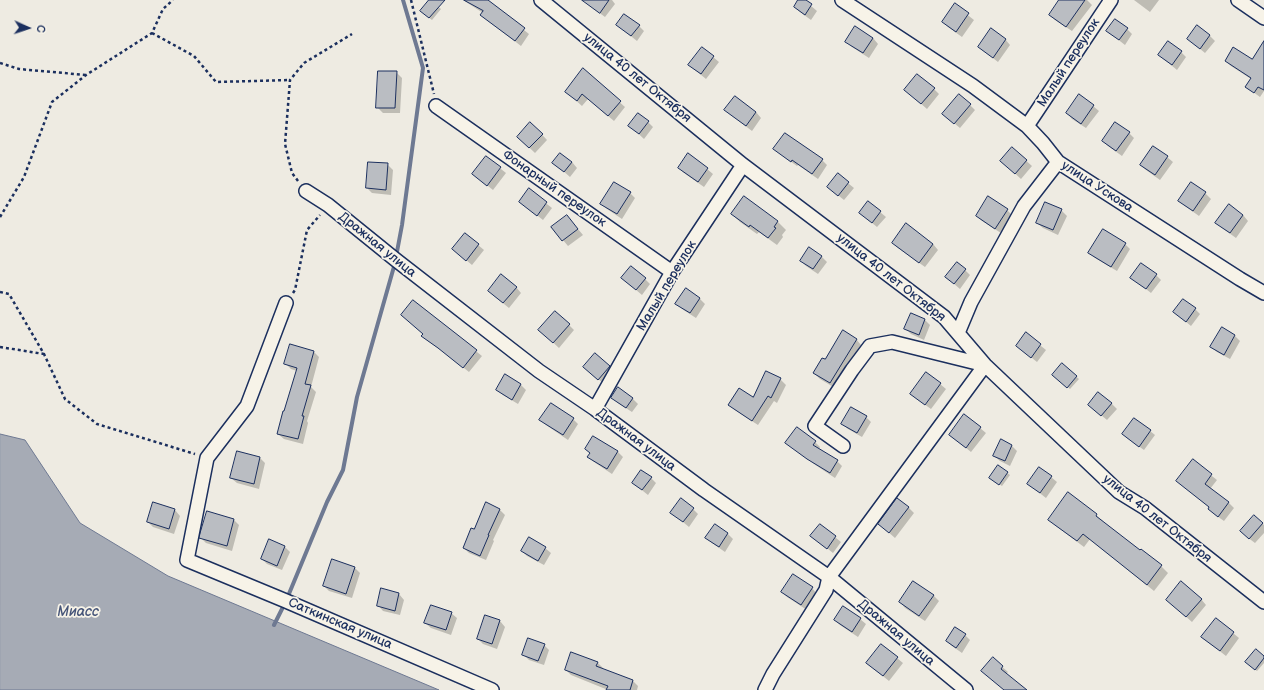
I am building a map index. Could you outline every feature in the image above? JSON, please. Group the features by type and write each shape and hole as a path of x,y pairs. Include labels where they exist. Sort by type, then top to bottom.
{"street":[{"name":"улица 40 лет Октября","path":"541,0 743,166 944,317 985,365 1119,492 1145,508 1264,602"},
{"name":"улица Ускова","path":"842,0 973,86 1027,126 1058,162 1226,271 1264,293"},
{"name":"Малый переулок","path":"1027,126 1111,0"},
{"path":"1238,0 1264,18"},
{"name":"Фонарный переулок","path":"436,106 672,272"},
{"path":"958,333 971,302 1024,206 1058,162"},
{"name":"Малый переулок","path":"595,409 672,272 743,166"},
{"name":"Дражная улица","path":"306,191 328,205 539,371 595,409 704,490 828,577 966,690"},
{"path":"207,458 247,406 286,303"},
{"path":"765,690 773,674 826,590 828,577 985,365 892,342 870,346 852,370 815,426 843,446"},
{"name":"Саткинская улица","path":"207,458 188,560 492,690"}],"path":[{"path":"0,217 24,177 52,102 86,75 152,34 163,10 173,0"},
{"path":"411,0 426,55 436,106"},
{"path":"152,34 194,56 216,82 290,80"},
{"path":"306,191 292,173 285,144 290,80 304,63 352,34"},
{"path":"0,63 19,69 86,75"},
{"path":"286,303 295,290 306,230 328,205"},
{"path":"0,292 9,294 44,354 65,399 96,424 207,458"},
{"path":"0,347 44,354"}],"water":[{"name":"Миасс","path":"0,434 25,440 80,523 168,576 439,690 0,690"}],"building":[{"path":"429,0 445,0 429,18 420,11"},
{"path":"464,0 488,0 525,28 515,41 480,15 483,11"},
{"path":"582,0 609,0 600,13"},
{"path":"798,0 806,0 812,4 805,15 794,7"},
{"path":"1059,0 1085,0 1066,27 1049,15"},
{"path":"955,3 969,13 956,32 942,22"},
{"path":"624,14 640,25 631,36 616,25"},
{"path":"1115,19 1128,28 1119,40 1106,31"},
{"path":"1197,25 1210,35 1200,49 1187,39"},
{"path":"855,26 873,38 863,53 845,42"},
{"path":"991,28 1006,39 993,58 978,47"},
{"path":"1168,41 1182,51 1172,65 1158,55"},
{"path":"1264,41 1264,90 1258,87 1254,93 1245,87 1251,78 1225,61 1233,47 1252,59"},
{"path":"702,47 714,56 701,74 688,65"},
{"path":"583,68 621,101 608,116 582,94 577,101 565,92"},
{"path":"378,71 397,71 395,108 376,108"},
{"path":"917,74 935,88 921,104 904,90"},
{"path":"959,94 971,104 954,124 942,114"},
{"path":"1079,94 1094,105 1081,124 1066,113"},
{"path":"735,96 756,112 746,126 724,110"},
{"path":"638,113 649,121 639,134 628,126"},
{"path":"530,122 543,134 529,148 517,137"},
{"path":"1115,122 1130,132 1116,151 1102,141"},
{"path":"785,133 823,159 812,174 792,160 791,162 773,149"},
{"path":"1153,146 1168,156 1155,175 1140,165"},
{"path":"1012,147 1027,160 1015,174 1000,161"},
{"path":"560,153 572,162 564,172 552,163"},
{"path":"688,153 708,168 698,182 678,168"},
{"path":"486,156 501,167 487,186 472,174"},
{"path":"368,162 388,163 386,190 366,188"},
{"path":"838,173 849,182 838,196 827,187"},
{"path":"614,182 631,192 617,214 600,204"},
{"path":"1191,182 1206,192 1193,211 1178,201"},
{"path":"529,188 547,202 537,216 519,202"},
{"path":"744,196 778,221 774,227 776,228 768,238 731,214"},
{"path":"988,196 1008,209 995,229 976,216"},
{"path":"868,201 881,211 872,223 859,213"},
{"path":"1045,202 1062,209 1053,230 1036,223"},
{"path":"1229,204 1243,215 1230,233 1215,223"},
{"path":"567,215 578,229 562,241 551,227"},
{"path":"906,223 933,244 919,263 892,243"},
{"path":"1103,229 1126,243 1111,267 1088,253"},
{"path":"465,233 479,244 466,261 452,249"},
{"path":"809,247 822,256 813,269 800,261"},
{"path":"957,262 966,269 954,284 945,277"},
{"path":"1141,263 1157,274 1146,289 1130,278"},
{"path":"631,266 646,278 636,290 621,278"},
{"path":"501,274 517,287 503,303 488,291"},
{"path":"686,288 700,298 690,313 675,304"},
{"path":"1183,299 1196,308 1186,322 1173,312"},
{"path":"413,300 477,350 463,368 421,336 423,334 401,315"},
{"path":"555,311 570,324 553,343 538,330"},
{"path":"911,313 925,319 919,335 904,329"},
{"path":"1222,327 1235,335 1224,355 1210,347"},
{"path":"843,330 857,339 830,383 813,373 822,358 825,359"},
{"path":"1026,332 1041,344 1031,358 1016,346"},
{"path":"290,344 314,351 305,384 311,385 302,416 304,416 298,439 277,434 297,368 284,364"},
{"path":"595,353 610,366 598,380 583,367"},
{"path":"1062,363 1077,376 1067,388 1052,375"},
{"path":"766,371 781,378 771,398 768,396 752,421 728,405 739,388 753,397"},
{"path":"926,372 941,383 925,405 910,394"},
{"path":"505,374 521,384 512,400 496,390"},
{"path":"618,387 633,398 626,408 611,398"},
{"path":"1098,392 1112,403 1101,416 1088,405"},
{"path":"551,403 574,418 563,435 539,420"},
{"path":"851,407 867,416 857,433 841,424"},
{"path":"964,414 981,427 966,448 949,435"},
{"path":"1134,418 1151,430 1139,447 1122,434"},
{"path":"797,427 816,441 813,445 838,460 830,473 785,443"},
{"path":"593,436 618,451 607,469 587,457 590,453 585,449"},
{"path":"1001,439 1012,445 1005,461 993,456"},
{"path":"237,451 260,457 254,484 230,478"},
{"path":"1193,459 1212,474 1205,484 1229,502 1218,517 1208,509 1209,507 1176,481"},
{"path":"998,465 1008,472 999,485 989,478"},
{"path":"1039,467 1052,476 1040,493 1027,484"},
{"path":"641,470 652,477 642,490 632,483"},
{"path":"1068,492 1097,514 1096,516 1162,565 1147,585 1083,534 1077,541 1048,520"},
{"path":"681,498 694,508 683,522 670,513"},
{"path":"897,498 909,507 889,533 878,524"},
{"path":"153,502 175,509 169,529 147,522"},
{"path":"486,502 500,509 480,556 463,548 471,528 474,529"},
{"path":"207,511 234,519 227,546 199,538"},
{"path":"1254,515 1263,523 1249,539 1240,531"},
{"path":"715,524 728,533 719,547 705,538"},
{"path":"820,524 836,536 827,549 810,536"},
{"path":"529,537 546,547 538,561 521,551"},
{"path":"269,539 285,546 277,566 261,559"},
{"path":"332,559 355,567 346,594 323,586"},
{"path":"793,574 813,587 801,605 781,592"},
{"path":"913,581 934,595 919,616 899,602"},
{"path":"1181,581 1202,599 1186,617 1166,600"},
{"path":"381,588 399,593 395,611 377,606"},
{"path":"431,605 452,612 446,630 424,623"},
{"path":"843,606 861,618 852,632 834,620"},
{"path":"485,615 500,620 492,644 477,639"},
{"path":"1216,618 1234,632 1220,651 1201,637"},
{"path":"955,627 966,634 956,648 946,641"},
{"path":"528,638 545,644 538,661 522,655"},
{"path":"881,644 898,657 883,676 866,663"},
{"path":"1256,649 1264,656 1264,658 1255,670 1245,662"},
{"path":"571,652 598,662 596,666 633,680 630,690 606,690 608,686 565,670"},
{"path":"993,657 1003,666 1001,669 1027,690 1004,690 981,671"}],"waterway":[{"path":"396,257 402,225 423,68 403,0"},
{"path":"274,625 286,601 327,502 343,470 357,397 395,263"}]}
